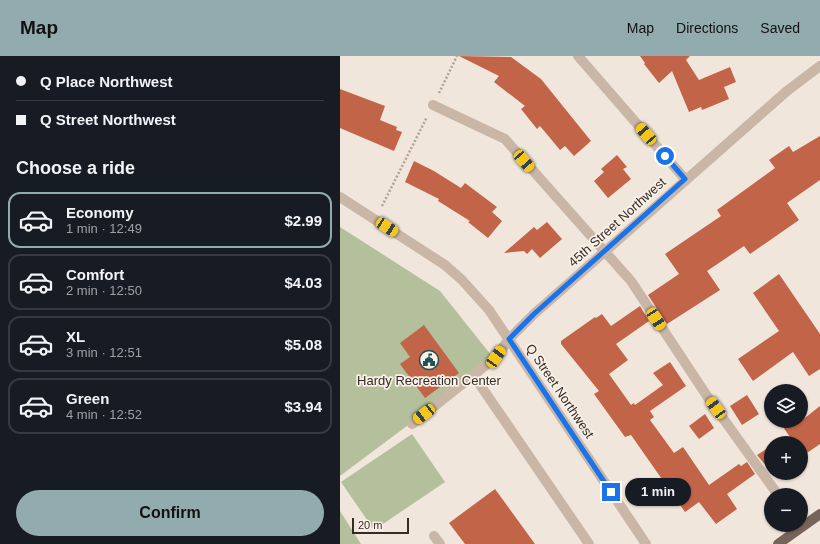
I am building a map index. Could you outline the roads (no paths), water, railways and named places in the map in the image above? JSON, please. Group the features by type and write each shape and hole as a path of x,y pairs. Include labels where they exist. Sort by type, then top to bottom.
{"main road":[{"path":"808,522 820,514"},
{"path":"778,544 793,532"}],"street":[{"path":"578,56 685,179"},
{"name":"45th Street Northwest","path":"412,424 496,357 509,339 534,314 604,251 786,92 820,66"},
{"path":"433,105 505,140 631,281 707,396 773,488"},
{"name":"Q Street Northwest","path":"340,197 451,270 490,310 646,544"},
{"path":"474,376 589,544"}],"place":[{"name":"Hardy Recreation Center","path":"429,360"}]}
